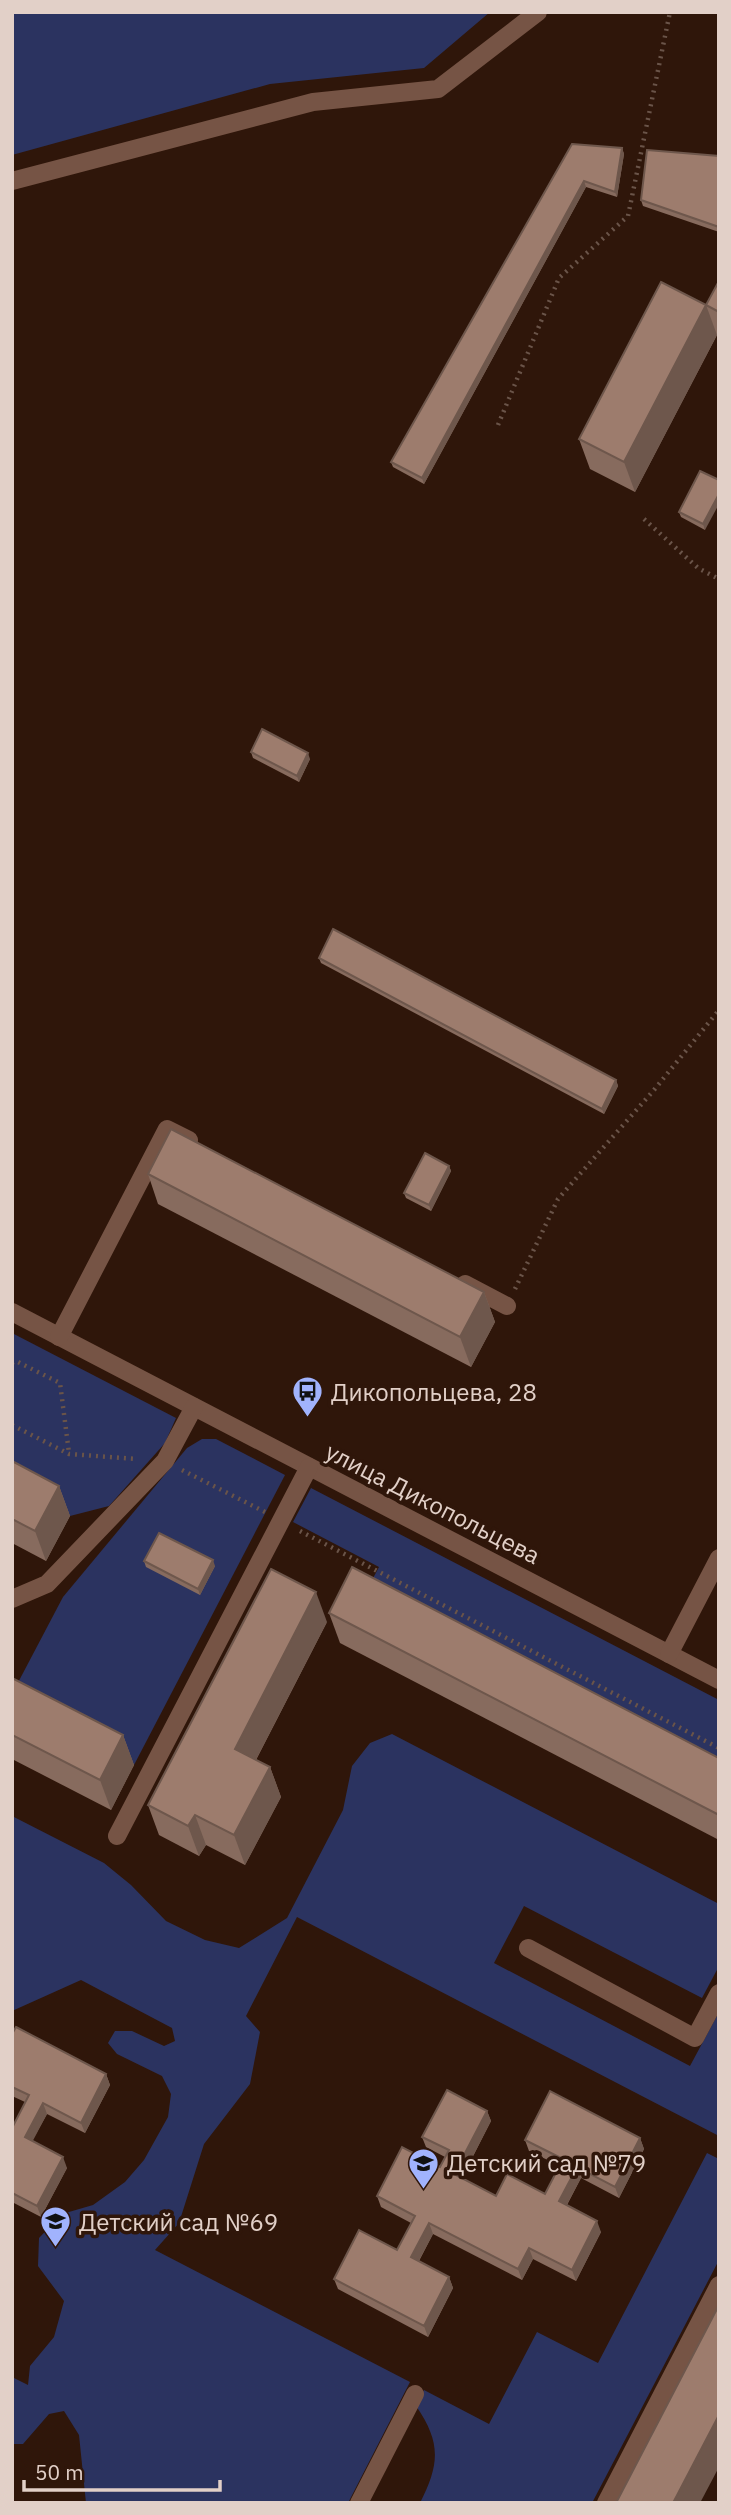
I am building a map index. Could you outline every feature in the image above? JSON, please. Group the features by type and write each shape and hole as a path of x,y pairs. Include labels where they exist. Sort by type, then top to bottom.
{"street":[{"path":"12,181 313,102 438,89 538,12"},
{"path":"59,1336 167,1129 203,1148"},
{"path":"446,1274 507,1306"},
{"name":"улица Дикопольцева","path":"12,1312 719,1680"},
{"path":"12,1599 47,1584 165,1461 194,1407"},
{"path":"117,1836 309,1467"},
{"path":"669,1654 719,1558"},
{"path":"528,1948 695,2038 719,1993"},
{"path":"606,2503 719,2285"},
{"path":"359,2503 415,2394"}],"path":[{"path":"498,425 559,278 628,216 670,12"},
{"path":"644,519 698,568 719,579"},
{"path":"507,1306 558,1199 654,1090 719,1010"},
{"path":"12,1363 16,1361 60,1383 69,1454"},
{"path":"12,1425 69,1454 165,1461 719,1748"}],"shaded area":[{"path":"12,12 490,12 424,68 270,84 12,155"},
{"path":"12,1333 176,1418 165,1443 109,1506 70,1516 12,1486"},
{"path":"202,1439 216,1439 285,1475 134,1765 12,1702 12,1694 63,1597 187,1448"},
{"path":"311,1488 719,1700 719,1782 363,1597 379,1567 293,1522"},
{"path":"392,1734 719,1904 719,1966 702,1998 524,1906 494,1963 690,2066 719,2012 719,2136 297,1917 246,2016 260,2032 250,2084 204,2144 179,2223 155,2250 410,2382 348,2503 86,2503 79,2435 64,2411 49,2414 23,2444 12,2444 12,2377 28,2385 30,2366 54,2337 64,2301 38,2266 39,2238 62,2214 93,2205 125,2182 144,2160 168,2117 171,2094 162,2076 117,2054 108,2043 115,2031 132,2031 164,2046 175,2041 172,2028 81,1980 12,2011 12,1816 104,1863 131,1885 166,1921 205,1940 239,1948 287,1918 343,1810 352,1766 370,1743"},
{"path":"707,2153 719,2159 719,2260 592,2503 420,2503 431,2476 435,2453 430,2431 416,2406 424,2390 489,2424 537,2332 598,2363"}],"building":[{"path":"572,144 622,148 615,192 584,181 422,478 391,462"},
{"path":"647,150 719,156 719,227 641,200"},
{"path":"719,281 719,312 706,305"},
{"path":"661,282 706,305 624,462 579,439"},
{"path":"700,471 719,480 719,494 703,524 679,512"},
{"path":"262,729 308,753 297,776 251,752"},
{"path":"333,929 616,1080 602,1109 319,958"},
{"path":"171,1129 484,1292 460,1337 148,1174"},
{"path":"425,1153 449,1166 429,1205 404,1193"},
{"path":"12,1461 59,1486 35,1531 12,1519"},
{"path":"159,1533 213,1560 198,1589 144,1561"},
{"path":"352,1567 719,1758 719,1815 329,1613"},
{"path":"271,1569 316,1592 235,1749 270,1767 234,1835 195,1815 188,1826 148,1805"},
{"path":"12,1678 123,1735 100,1780 12,1735"},
{"path":"16,2027 106,2074 81,2123 43,2103 25,2137 63,2157 37,2206 12,2193 12,2128 29,2095 12,2087 12,2034"},
{"path":"447,2090 487,2111 454,2174 496,2196 507,2174 545,2194 563,2159 525,2140 550,2091 640,2138 615,2187 577,2167 559,2201 597,2221 572,2270 529,2248 518,2269 429,2223 411,2257 449,2277 424,2326 334,2279 359,2230 397,2250 415,2216 377,2196 402,2147 440,2167 449,2150 422,2137"},
{"path":"719,2305 719,2415 673,2503 616,2503"}],"place":[{"name":"Дикопольцева, 28","path":"308,1419"},
{"name":"Детский сад №79","path":"424,2190"},
{"name":"Детский сад №69","path":"56,2249"}]}
